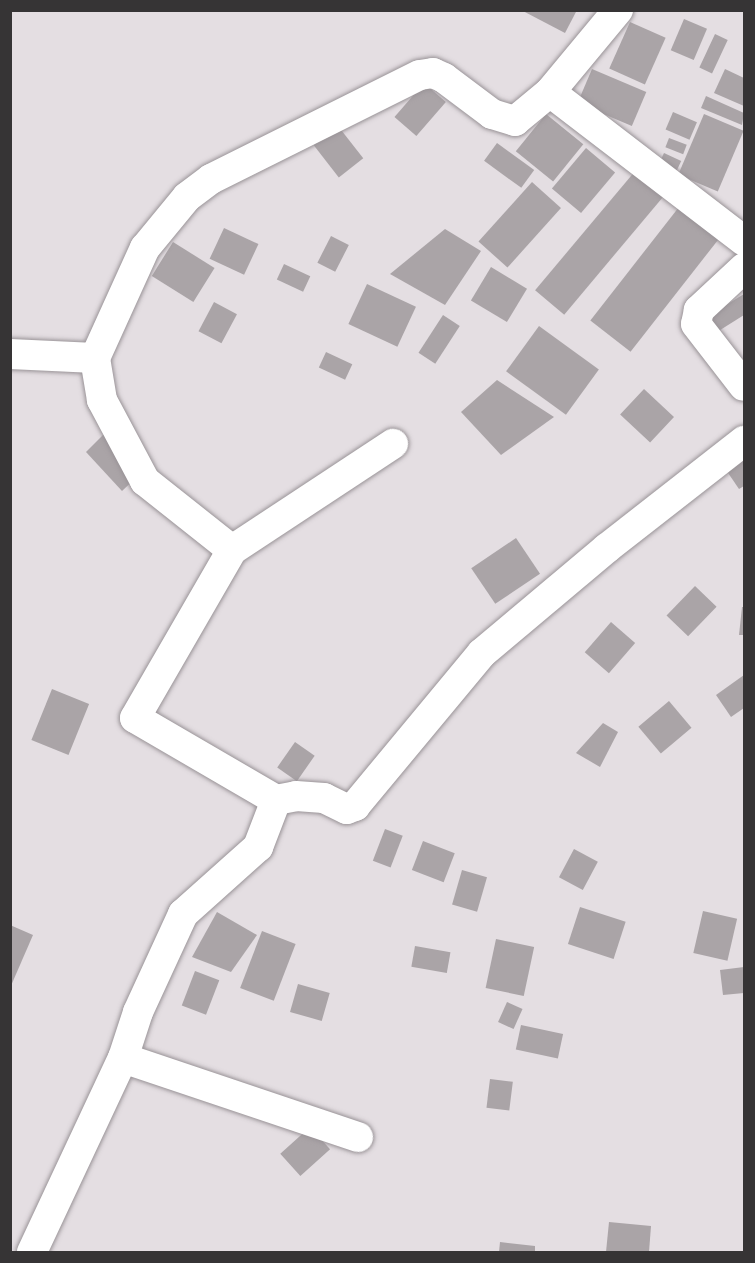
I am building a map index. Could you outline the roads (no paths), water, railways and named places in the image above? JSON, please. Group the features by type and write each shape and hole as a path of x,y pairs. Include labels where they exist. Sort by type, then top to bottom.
{"street":[{"path":"232,550 145,481 102,400 95,358 144,248 187,197 210,179 420,75 433,73 444,78 492,114 515,122 550,92 618,10"},
{"path":"550,92 744,241"},
{"path":"744,268 699,310 696,324 744,386"},
{"path":"10,354 95,358"},
{"path":"393,444 232,550 135,718 276,800 296,796 324,798 346,809 356,806 482,653 607,548 744,441"},
{"path":"32,1252 123,1058 138,1012 183,914 258,847 276,800"},
{"path":"123,1058 358,1137"}]}
